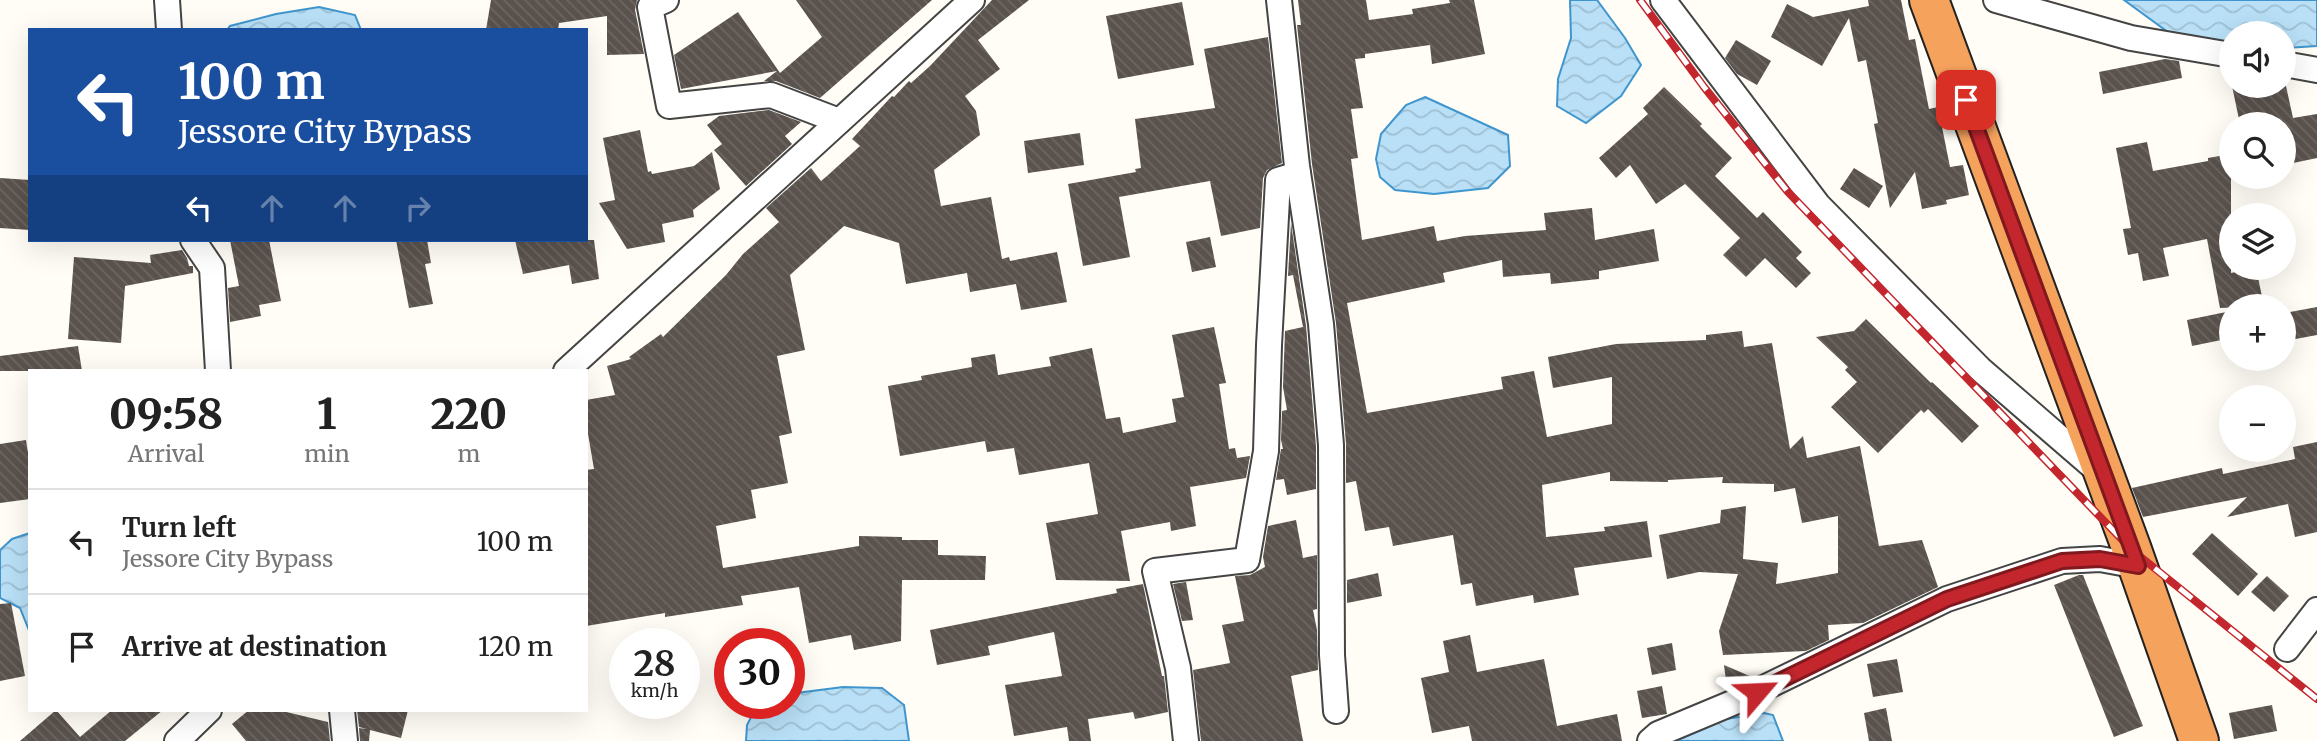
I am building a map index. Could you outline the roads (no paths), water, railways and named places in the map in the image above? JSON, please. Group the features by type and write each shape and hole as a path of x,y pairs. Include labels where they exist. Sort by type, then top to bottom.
{"highway":[{"path":"1929,0 2138,566 2199,741"}],"street":[{"path":"167,0 169,28"},
{"path":"666,0 650,7 669,106 771,95 839,121"},
{"path":"568,369 972,0"},
{"path":"1279,0 1298,174 1321,324 1331,444 1332,655 1336,711"},
{"path":"1664,0 1818,205 1980,369 2105,477"},
{"path":"1996,0 2131,38 2219,53"},
{"path":"2296,66 2317,70"},
{"path":"1186,741 1178,668 1155,571 1247,560 1266,451 1278,180 1298,174"},
{"path":"194,242 212,268 218,369"},
{"path":"1650,741 1658,734 1737,701 1947,599 2062,561 2100,559 2138,566"},
{"path":"2287,649 2317,610"},
{"path":"177,741 207,712"},
{"path":"342,712 345,741"}],"water":[{"path":"1570,0 1597,0 1641,65 1621,96 1586,123 1557,106 1558,79 1571,38"},
{"path":"2124,0 2317,0 2317,46 2296,47 2296,21 2219,21 2219,41 2172,35"},
{"path":"319,7 355,15 360,28 228,28 276,14"},
{"path":"1425,97 1508,135 1510,166 1488,188 1434,194 1395,190 1380,177 1376,159 1381,134 1406,105"},
{"path":"28,534 28,628 20,608 0,598 0,550 12,539"},
{"path":"843,687 882,688 904,705 909,741 746,741 750,719 805,719 805,692"},
{"path":"1764,713 1773,715 1783,741 1676,741 1726,719"}],"railway":[{"path":"1640,0 1704,87 1788,192 2132,550 2317,699"}]}
